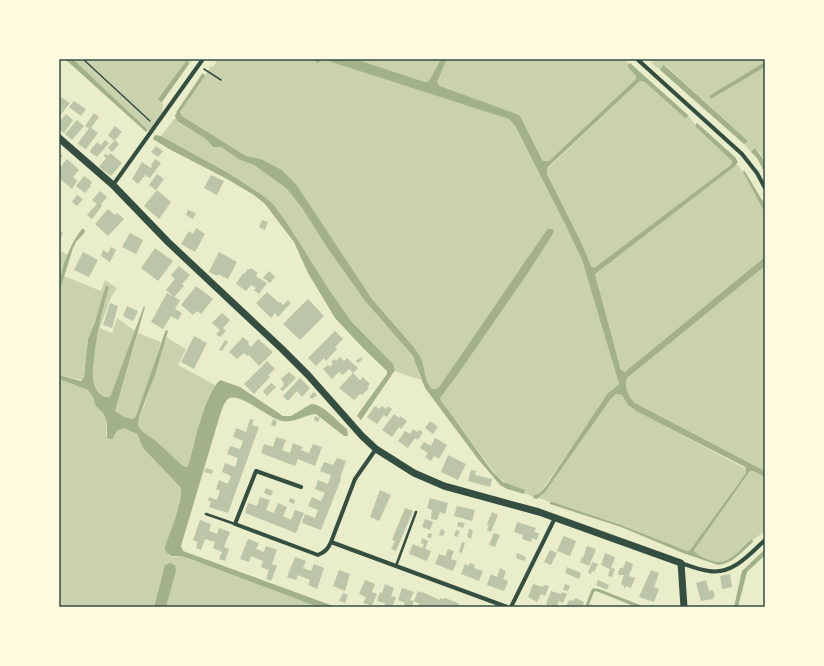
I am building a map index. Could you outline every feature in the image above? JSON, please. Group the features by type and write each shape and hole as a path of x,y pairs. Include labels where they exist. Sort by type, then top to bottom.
{"street":[{"path":"113,185 203,59"},
{"path":"637,59 742,154 754,169 765,188"},
{"path":"59,138 113,185 168,242 308,375 362,436 376,449 414,473 444,486 527,509 681,563 709,571 724,570 733,567 742,562 765,540"},
{"path":"301,487 256,471 235,524 318,555 328,549 355,479 376,449"},
{"path":"511,607 555,518"},
{"path":"331,542 507,607"},
{"path":"681,563 684,607"}],"lane":[{"path":"396,566 416,512"},
{"path":"206,514 235,524"}],"path":[{"path":"83,59 156,126"},
{"path":"199,65 221,80"}],"shaded area":[{"path":"65,59 73,59 148,130 146,132"},
{"path":"73,59 193,59 189,64 189,62 162,102 162,112 150,130 148,130"},
{"path":"218,59 314,59 318,62 325,60 505,117 512,121 582,260 619,384 612,389 540,493 534,495 533,497 524,493 525,491 506,483 498,477 440,401 440,398 528,273 553,234 550,228 548,228 439,387 432,389 427,380 423,363 417,352 372,299 296,184 282,170 261,159 246,156 182,116 180,112 211,66 213,67"},
{"path":"314,59 355,59 425,82 429,81 441,59 447,59 437,82 440,86 520,116 542,160 544,161 549,161 636,79 636,76 628,67 630,63 688,116 685,118 645,82 640,81 548,167 547,174 582,244 591,266 594,268 731,165 732,161 695,126 697,123 735,157 738,162 735,166 595,274 621,370 625,372 765,257 765,266 627,378 626,381 627,391 635,403 765,471 765,477 750,471 694,550 698,555 714,562 721,562 732,557 752,539 753,542 733,560 718,565 683,553 621,527 550,504 550,502 552,502 621,525 687,551 690,550 746,473 745,467 636,411 628,405 622,395 616,394 610,400 545,492 537,499 533,498 534,495 540,493 546,486 608,393 619,384 582,260 566,226 515,126 509,119 325,60 317,63"},
{"path":"355,59 441,59 429,81 425,82"},
{"path":"447,59 624,59 634,70 636,79 549,161 544,161 542,160 520,117 517,114 440,86 437,82"},
{"path":"656,59 765,59 765,62 711,99 765,67 765,162 755,148 751,152 744,144 747,140 665,65 663,65 660,70 651,63"},
{"path":"187,60 189,64 161,102 158,99"},
{"path":"765,62 765,67 711,99 709,96"},
{"path":"663,65 747,140 747,142 744,144 660,70"},
{"path":"203,73 205,76 180,112 182,116 246,156 261,159 282,170 296,184 372,299 417,352 423,363 427,380 432,389 439,387 548,228 554,230 553,234 528,273 440,398 492,471 503,482 525,490 524,494 507,489 500,485 478,459 425,388 413,357 365,301 326,246 302,208 287,189 254,165 238,159 221,147 213,147 206,139 177,121 175,116 177,111"},
{"path":"640,81 645,82 688,115 695,125 730,159 732,163 594,268 591,266 582,244 547,174 547,169"},
{"path":"175,118 179,123 206,139 213,147 221,147 238,159 254,165 287,189 302,208 326,246 365,301 407,349 415,362 421,380 394,371 395,368 393,364 351,321 273,204 230,174 161,136"},
{"path":"155,135 161,136 230,174 273,204 351,321 393,364 395,370 361,420 357,416 358,414 387,374 387,371 335,318 308,273 294,242 265,204 254,195 227,179 169,149 153,139"},
{"path":"755,148 765,162 765,173 757,158 751,152"},
{"path":"737,164 743,172 765,213 765,257 628,371 622,372 595,274"},
{"path":"744,170 765,205 765,213 743,172"},
{"path":"82,229 84,229 85,232 73,248 59,293 59,285 63,268 69,251"},
{"path":"59,250 68,255 59,283"},
{"path":"765,266 765,471 635,403 630,397 626,385 627,378"},
{"path":"64,276 101,291 105,280 117,288 111,297 100,328 112,333 117,318 135,331 114,391 110,397 104,396 98,391 95,387 93,377 93,358 99,311 88,339 84,377 82,380 59,375 59,293"},
{"path":"106,285 109,287 100,323 93,369 93,381 95,387 104,396 109,397 111,395 144,306 145,307 115,411 124,417 133,419 136,416 165,332 166,330 168,331 155,375 139,417 138,426 183,466 188,466 205,408 210,396 220,380 240,387 283,416 291,416 311,404 315,404 320,406 347,429 348,435 344,436 316,414 291,421 282,421 239,399 228,399 224,404 220,415 181,546 183,551 336,607 318,607 185,557 171,556 167,553 165,546 178,508 181,488 143,448 137,434 124,428 118,430 112,439 107,438 107,422 103,413 95,405 93,397 88,390 59,379 59,375 81,381 84,377 88,339 95,322"},
{"path":"138,333 161,342 138,412 133,419 124,417 115,411"},
{"path":"166,337 186,349 178,365 215,385 195,439 188,466 186,467 183,466 156,441 143,432 138,426 139,417 146,401"},
{"path":"59,379 88,390 93,397 95,405 103,413 107,422 106,436 115,436 118,430 125,427 137,434 143,448 181,488 178,508 165,546 169,556 185,557 318,607 166,607 175,571 175,565 170,563 165,566 154,607 59,607"},
{"path":"616,394 622,395 631,408 746,469 746,473 690,550 686,551 621,525 538,498 543,494 610,400"},
{"path":"751,470 765,477 765,531 753,540 752,539 727,560 714,562 699,556 694,550 695,548"},
{"path":"765,549 765,555 747,572 738,607 734,607 742,571"},
{"path":"170,563 175,565 176,571 166,607 154,607 165,565"},
{"path":"593,588 645,607 636,607 596,591 594,592 588,607 585,607"}],"building":[{"path":"59,96 70,103 59,117"},
{"path":"74,101 86,109 81,116 69,107"},
{"path":"94,113 99,117 91,128 98,133 86,149 78,143 89,128 85,126"},
{"path":"66,114 73,120 64,133 59,129 59,122"},
{"path":"77,120 84,126 72,140 65,134"},
{"path":"115,126 122,132 115,140 119,144 112,152 108,148 114,141 108,135"},
{"path":"105,140 109,143 97,157 91,153 90,151 97,142 101,145"},
{"path":"156,146 163,151 158,157 151,152"},
{"path":"59,153 63,156 59,160"},
{"path":"105,153 108,156 110,153 122,163 111,176 99,167 106,158 104,156"},
{"path":"67,159 79,170 73,177 77,181 72,189 60,179 59,180 59,169"},
{"path":"155,159 161,163 150,178 145,175 138,184 132,179 142,162 151,168 151,165"},
{"path":"157,174 164,179 156,190 149,185"},
{"path":"211,175 224,181 217,195 204,188"},
{"path":"84,176 92,182 90,185 91,186 85,193 76,186"},
{"path":"157,190 171,202 159,219 144,206"},
{"path":"100,191 107,197 92,219 87,215 97,204 92,200"},
{"path":"77,195 83,199 77,206 72,202"},
{"path":"108,209 115,215 117,213 124,219 108,236 95,224"},
{"path":"188,210 196,213 193,219 186,215"},
{"path":"262,220 268,222 265,230 259,227"},
{"path":"196,228 205,234 195,252 181,244 189,231 193,234"},
{"path":"59,231 63,233 59,243"},
{"path":"130,233 143,240 136,254 122,247"},
{"path":"111,247 116,250 110,262 101,256 103,250 108,253"},
{"path":"155,248 173,261 158,281 141,268"},
{"path":"83,252 98,260 89,277 74,270"},
{"path":"219,252 237,262 228,279 218,274 217,276 209,272"},
{"path":"179,266 190,275 182,284 184,286 174,297 166,290 175,279 171,275"},
{"path":"251,268 258,273 256,275 257,277 267,283 259,294 254,290 256,288 251,285 246,291 236,284 243,273 244,274"},
{"path":"269,271 275,277 270,283 263,278"},
{"path":"196,286 213,299 201,314 197,311 193,315 181,305"},
{"path":"267,292 283,305 288,300 291,303 278,317 275,313 271,318 256,303"},
{"path":"167,293 180,300 175,309 182,313 178,320 171,316 163,329 151,322"},
{"path":"308,299 324,316 300,340 283,324"},
{"path":"110,303 118,306 112,328 103,325"},
{"path":"127,306 138,311 133,321 123,316"},
{"path":"222,313 230,320 223,328 226,331 220,337 216,334 220,330 212,323"},
{"path":"335,331 343,339 335,347 337,349 326,361 324,358 316,366 308,358"},
{"path":"194,336 207,343 194,369 181,362"},
{"path":"243,337 249,342 248,344 251,347 258,339 273,352 259,366 249,355 247,356 244,353 237,359 229,352"},
{"path":"225,340 228,342 222,351 219,350"},
{"path":"340,357 344,361 347,358 358,368 353,373 349,369 343,375 339,372 332,379 323,369 328,365 330,367 333,364 331,362 334,359 336,361"},
{"path":"361,357 363,359 358,363 356,361"},
{"path":"267,361 275,369 268,375 270,377 254,394 244,384"},
{"path":"289,372 296,378 283,391 280,389 284,385 281,379"},
{"path":"353,373 360,380 363,377 370,384 367,387 369,388 362,395 360,394 354,400 339,388"},
{"path":"300,378 310,388 302,397 297,391 288,401 283,396"},
{"path":"271,383 276,387 267,396 263,391"},
{"path":"314,392 317,395 312,399 309,397"},
{"path":"375,406 379,409 382,406 386,409 388,406 392,409 387,417 384,415 377,424 367,417"},
{"path":"394,414 407,421 401,429 399,427 392,437 382,430"},
{"path":"315,416 320,418 318,422 314,420"},
{"path":"250,419 254,420 252,425 259,427 228,513 209,507 211,501 208,501 209,497 217,500 220,491 216,489 219,480 228,484 231,476 222,472 225,463 235,467 238,458 227,454 230,446 240,449 243,441 233,437 236,428 246,432"},
{"path":"273,419 277,421 275,427 271,425"},
{"path":"430,421 438,427 433,434 425,428"},
{"path":"413,429 417,432 419,430 423,432 418,440 415,438 408,448 398,441 405,431 410,434"},
{"path":"276,437 286,440 282,450 290,453 293,443 303,447 301,450 309,453 313,444 322,447 315,466 298,459 295,466 261,453 264,444 273,447"},
{"path":"435,438 447,445 439,459 434,456 431,461 425,457 428,453 420,448 424,442 431,446"},
{"path":"448,455 466,464 458,480 441,472"},
{"path":"337,458 346,461 340,478 341,479 321,530 302,523 305,514 315,518 318,510 308,506 312,497 321,501 325,493 315,489 318,480 328,484 331,475 320,471 324,462 333,465"},
{"path":"206,468 213,470 212,474 204,472"},
{"path":"471,470 476,471 475,475 492,479 490,487 468,481"},
{"path":"266,488 273,491 271,496 264,493"},
{"path":"380,490 391,495 379,521 370,517"},
{"path":"260,497 270,500 266,510 274,513 278,503 287,507 283,516 291,520 295,510 304,513 296,533 245,513 248,503 257,506"},
{"path":"290,498 295,500 294,504 289,502"},
{"path":"430,498 448,503 445,514 440,512 437,520 431,519 432,510 427,508"},
{"path":"457,506 475,510 472,521 454,516"},
{"path":"405,508 413,511 396,551 391,549 395,541 392,540"},
{"path":"492,512 498,515 491,532 487,530 489,525 487,524"},
{"path":"425,519 433,522 430,530 422,527"},
{"path":"200,520 211,524 209,531 217,534 219,528 230,532 224,547 229,549 225,561 219,559 222,552 213,548 215,542 205,539 201,550 196,548 198,542 193,540"},
{"path":"458,522 465,523 463,528 457,526"},
{"path":"517,522 536,528 534,532 539,533 537,540 532,538 531,542 522,539 523,535 514,532"},
{"path":"441,529 445,531 443,536 439,535"},
{"path":"469,529 473,530 471,539 467,537"},
{"path":"456,530 460,531 457,537 454,536"},
{"path":"429,533 432,534 431,538 427,537"},
{"path":"494,533 500,535 495,547 489,545"},
{"path":"564,536 576,541 570,556 557,551"},
{"path":"422,538 428,541 425,549 431,551 427,561 409,554 413,544 422,548 424,544 421,543"},
{"path":"248,539 259,543 256,549 264,552 266,546 277,550 272,564 277,566 271,581 266,579 269,570 261,567 263,561 251,556 249,562 240,559"},
{"path":"462,542 465,543 462,553 459,552"},
{"path":"587,546 596,549 589,566 580,562"},
{"path":"448,549 454,551 451,559 457,561 453,571 435,564 439,554 445,556"},
{"path":"550,550 557,553 551,565 544,562"},
{"path":"517,553 526,557 524,561 516,558"},
{"path":"605,553 615,557 611,568 615,569 612,577 608,576 610,569 601,565"},
{"path":"295,557 306,561 303,568 311,571 314,564 324,568 317,589 308,585 310,580 298,575 296,580 287,577"},
{"path":"626,561 633,564 629,576 635,578 631,588 626,586 624,588 621,584 624,575 619,575 618,573 620,568 623,568"},
{"path":"592,562 598,564 594,572 592,571 591,574 588,573"},
{"path":"470,563 475,565 474,568 483,571 479,581 461,574 465,564 469,566"},
{"path":"567,567 581,573 579,579 565,573"},
{"path":"500,568 506,571 503,579 508,581 504,591 487,585 491,574 497,577"},
{"path":"339,570 350,574 345,591 333,586"},
{"path":"651,570 659,573 654,587 659,589 654,602 639,597"},
{"path":"730,574 732,587 722,589 720,576"},
{"path":"365,580 375,584 372,592 377,594 372,606 363,603 366,597 359,594"},
{"path":"598,580 609,585 607,590 596,585"},
{"path":"706,580 709,591 713,590 715,597 713,597 713,599 701,601 696,583"},
{"path":"385,584 394,588 391,596 396,597 392,607 384,607 385,603 377,601"},
{"path":"533,584 543,587 544,585 549,586 545,596 541,594 537,602 528,597"},
{"path":"565,584 570,586 568,591 563,590"},
{"path":"402,588 414,592 410,600 414,601 412,607 403,607 405,603 398,600"},
{"path":"418,591 440,600 440,598 445,598 464,607 418,607 419,604 414,601"},
{"path":"551,591 567,594 563,603 559,601 557,607 550,607 546,604"},
{"path":"343,593 348,595 345,603 339,601"},
{"path":"576,598 584,602 582,607 566,607 569,600 573,601"},
{"path":"590,604 598,607 589,607"}]}
